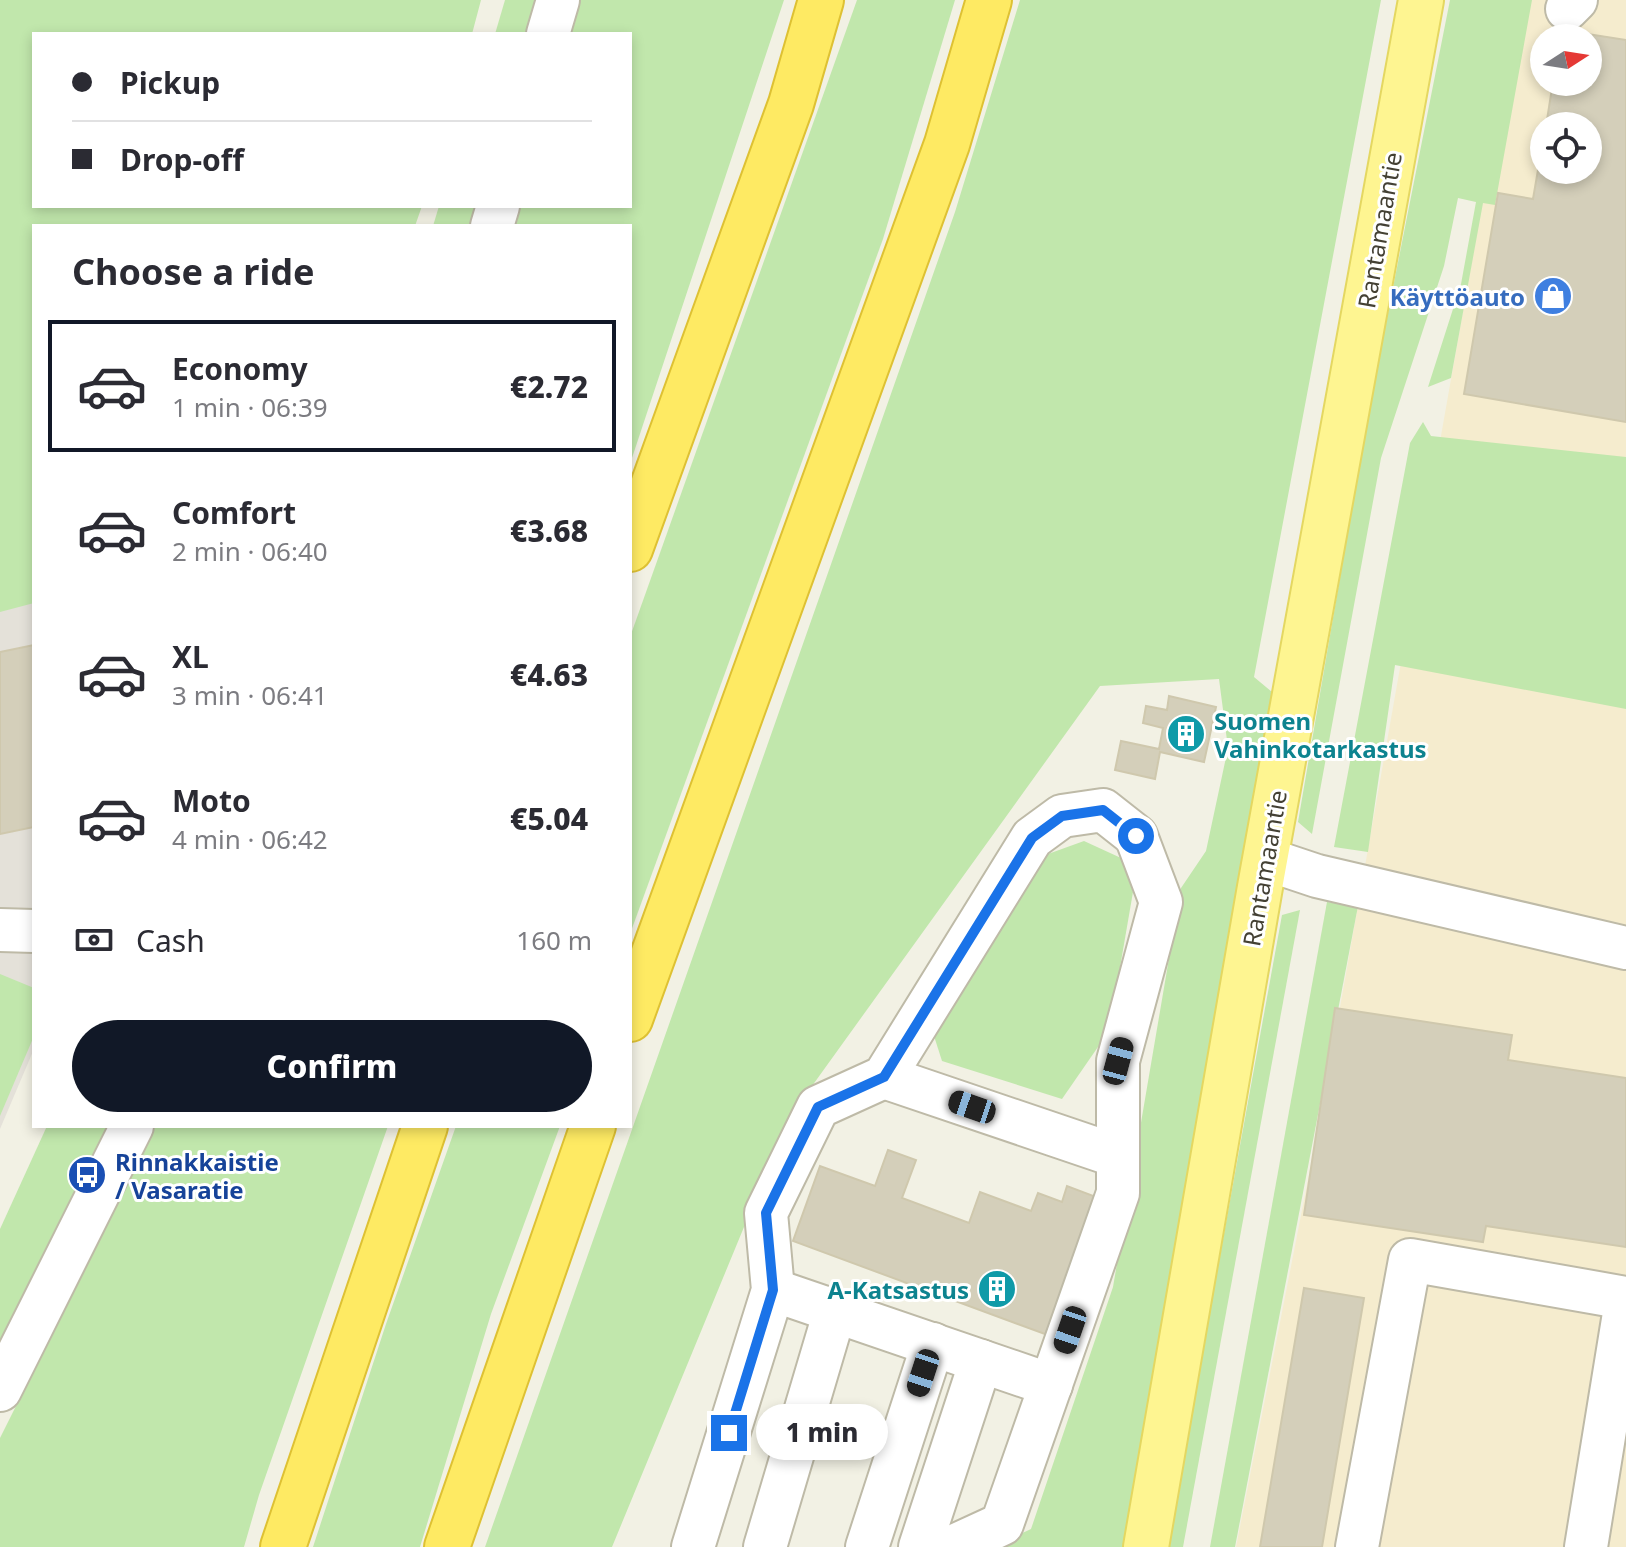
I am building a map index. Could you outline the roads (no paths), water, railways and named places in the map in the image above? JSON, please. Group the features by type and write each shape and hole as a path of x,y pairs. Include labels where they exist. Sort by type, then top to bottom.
{"highway":[{"path":"632,543 791,104 821,0"},
{"path":"632,1013 947,144 989,0"},
{"path":"283,1547 424,1128"},
{"path":"447,1547 592,1128"}],"main road":[{"name":"Rantamaantie","path":"1146,1547 1421,0"}],"street":[{"path":"549,32 558,0"},
{"path":"693,1547 773,1290 766,1213 818,1107 884,1077 1032,838 1062,816 1103,810 1136,836 1161,902 1118,1061 1118,1193 1002,1524 952,1547"},
{"path":"1266,859 1317,876 1626,948"},
{"path":"0,930 32,931"},
{"path":"884,1077 1117,1156"},
{"path":"0,1390 131,1128"},
{"path":"1357,1547 1410,1260 1626,1300 1586,1547"},
{"path":"773,1290 1051,1385"},
{"path":"765,1547 835,1311"},
{"path":"867,1547 933,1344"},
{"path":"920,1547 981,1361"}],"place":[{"name":"Käyttöauto","path":"1553,296"},
{"name":"Suomen Vahinkotarkastus","path":"1186,734"},
{"name":"Rinnakkaistie / Vasaratie","path":"87,1175"},
{"name":"A-Katsastus","path":"997,1289"}]}
